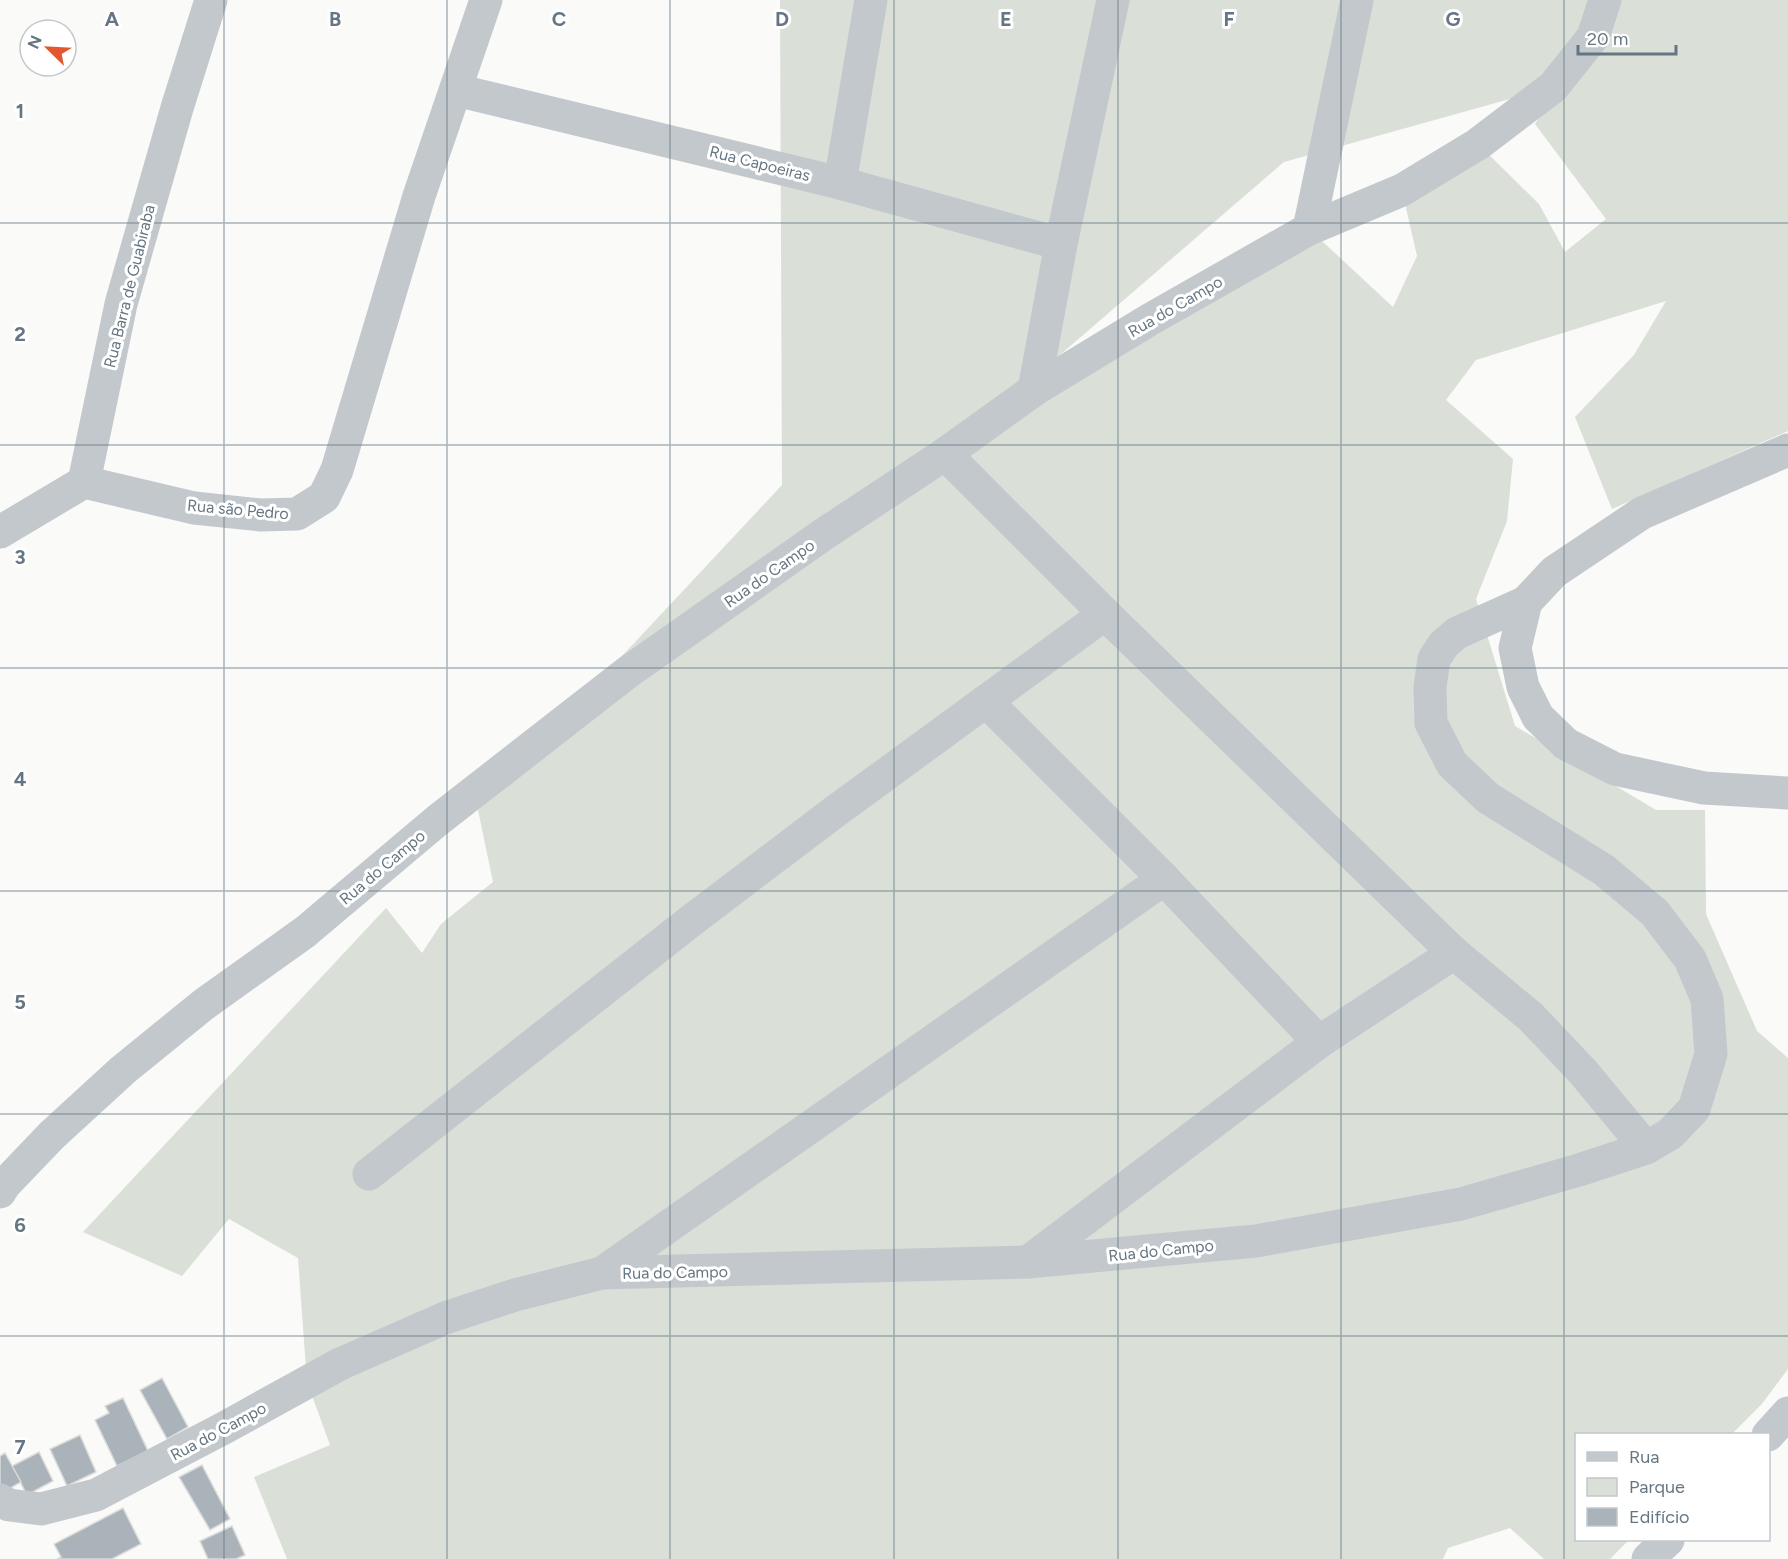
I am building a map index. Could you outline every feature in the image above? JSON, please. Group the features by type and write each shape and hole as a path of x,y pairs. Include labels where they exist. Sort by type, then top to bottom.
{"street":[{"name":"Rua Barra de Guabiraba","path":"84,482 121,304 177,108 211,0"},
{"path":"456,90 486,0"},
{"path":"840,183 871,0"},
{"path":"1034,390 1061,244 1113,0"},
{"path":"1309,229 1357,0"},
{"name":"Rua do Campo","path":"0,1192 4,1184 52,1135 123,1070 203,1005 305,932 447,813 628,672 1034,390 1149,320 1309,229 1402,190 1478,144 1553,87 1593,37 1605,0"},
{"name":"Rua são Pedro","path":"84,482 194,508 261,515 297,514 324,497 337,470 419,196 456,90"},
{"name":"Rua Capoeiras","path":"456,90 840,183 1061,244"},
{"path":"1788,450 1642,513 1554,572 1526,602 1515,648 1524,687 1538,717 1566,744 1615,769 1704,788 1788,793"},
{"path":"945,454 1105,614 1454,953 1531,1017 1584,1073 1646,1148"},
{"path":"0,532 84,482"},
{"name":"Rua do Campo","path":"0,1500 9,1505 41,1509 96,1495 340,1364 445,1318 515,1295 602,1274 1028,1262 1256,1240 1461,1204 1646,1148 1670,1134 1694,1109 1711,1054 1707,999 1690,959 1655,913 1604,870 1488,798 1452,764 1431,723 1430,687 1434,659 1444,644 1457,633 1526,602"},
{"path":"369,1174 701,913 833,813 1105,614"},
{"path":"986,701 1164,879 1319,1042"},
{"name":"Rua do Campo","path":"602,1274 1164,879"},
{"path":"1028,1262 1319,1042 1454,953"},
{"path":"1770,1433 1788,1413"},
{"path":"1648,1559 1666,1541"}],"green space":[{"path":"780,0 1788,0 1788,431 1612,509 1575,417 1634,355 1666,301 1476,360 1446,400 1513,459 1507,521 1476,599 1515,726 1656,810 1705,810 1706,914 1757,1031 1788,1058 1788,1369 1761,1405 1733,1433 1575,1433 1575,1541 1628,1541 1610,1559 1544,1559 1510,1528 1448,1548 1443,1559 287,1559 254,1477 330,1445 307,1382 298,1258 229,1219 182,1276 83,1232 386,908 422,953 441,924 493,882 478,810 782,485","holes":["1586,46 1535,124 1606,219 1565,252 1539,204 1478,144 1402,190 1417,256 1393,307 1309,229 953,447 1284,162 1553,87"]}],"building":[{"path":"162,1378 188,1427 167,1439 140,1390"},
{"path":"123,1398 148,1451 117,1466 95,1420 109,1413 105,1406"},
{"path":"80,1435 96,1472 67,1486 50,1449"},
{"path":"39,1452 53,1481 27,1495 12,1466"},
{"path":"5,1453 21,1482 0,1494 0,1456"},
{"path":"202,1465 230,1519 210,1530 179,1477"},
{"path":"123,1508 141,1544 112,1559 57,1559 61,1557 54,1544"},
{"path":"232,1526 245,1555 236,1559 208,1559 200,1541"}]}
